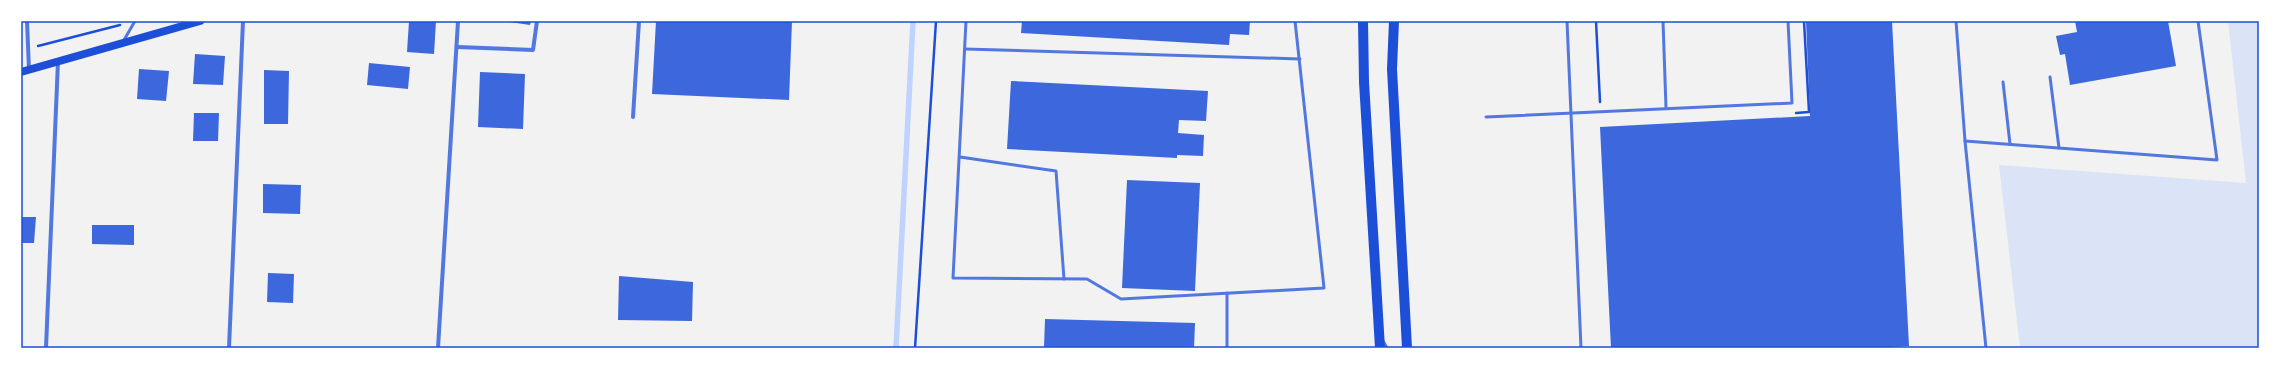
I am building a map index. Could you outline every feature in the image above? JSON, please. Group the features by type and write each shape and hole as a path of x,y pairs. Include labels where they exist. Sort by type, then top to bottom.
{"main road":[{"path":"25,71 200,21"},
{"path":"1363,21 1364,82 1380,348"},
{"path":"1394,21 1392,69 1407,348"}],"street":[{"path":"25,71 27,21"},
{"path":"230,348 243,21"},
{"path":"438,348 458,21"},
{"path":"456,47 533,50 537,21"},
{"path":"634,117 639,21"},
{"path":"46,348 58,61"}],"lane":[{"path":"123,43 135,21"},
{"path":"966,21 953,278 1087,279 1121,300 1324,288 1295,21"},
{"path":"1567,21 1581,348"},
{"path":"1663,21 1666,108"},
{"path":"1486,117 1792,103 1788,21"},
{"path":"1956,21 1964,141 1986,348"},
{"path":"1964,141 2217,160 2198,21"},
{"path":"965,49 1300,59"},
{"path":"2050,77 2059,148"},
{"path":"2003,82 2010,144"},
{"path":"960,157 1056,172 1064,279"},
{"path":"1227,294 1227,348"},
{"path":"1380,334 1387,348"}],"path":[{"path":"915,348 936,21"},
{"path":"1596,21 1600,111"},
{"path":"1794,113 1809,112 1804,21"},
{"path":"27,49 126,23"}],"shaded area":[{"path":"2228,21 2259,21 2259,348 2020,348 1999,165 2246,183"}],"building":[{"path":"409,21 436,21 434,54 407,52"},
{"path":"502,21 531,21 530,25"},
{"path":"656,21 792,21 789,100 652,94"},
{"path":"1022,21 1250,21 1249,35 1230,34 1229,45 1021,33"},
{"path":"1806,21 1892,21 1909,346 1870,348 1611,348 1600,127 1810,116"},
{"path":"2075,21 2168,21 2176,66 2070,85 2065,54 2060,55 2056,36 2077,32"},
{"path":"195,54 225,56 223,85 193,84"},
{"path":"369,63 410,67 408,89 367,85"},
{"path":"139,69 169,71 166,101 137,99"},
{"path":"264,70 289,71 288,124 264,124"},
{"path":"480,72 525,74 523,129 478,127"},
{"path":"1011,81 1208,91 1206,121 1179,120 1178,133 1204,135 1203,156 1177,155 1177,158 1007,149"},
{"path":"194,113 219,113 218,141 193,141"},
{"path":"1127,180 1200,183 1195,291 1122,288"},
{"path":"263,184 301,185 300,214 263,213"},
{"path":"21,217 36,217 34,243 21,243"},
{"path":"92,225 134,225 134,245 92,244"},
{"path":"268,273 294,274 293,303 267,302"},
{"path":"619,276 693,282 692,321 618,320"},
{"path":"1045,319 1195,323 1194,348 1044,348"}],"waterway":[{"path":"896,348 913,21"}]}
